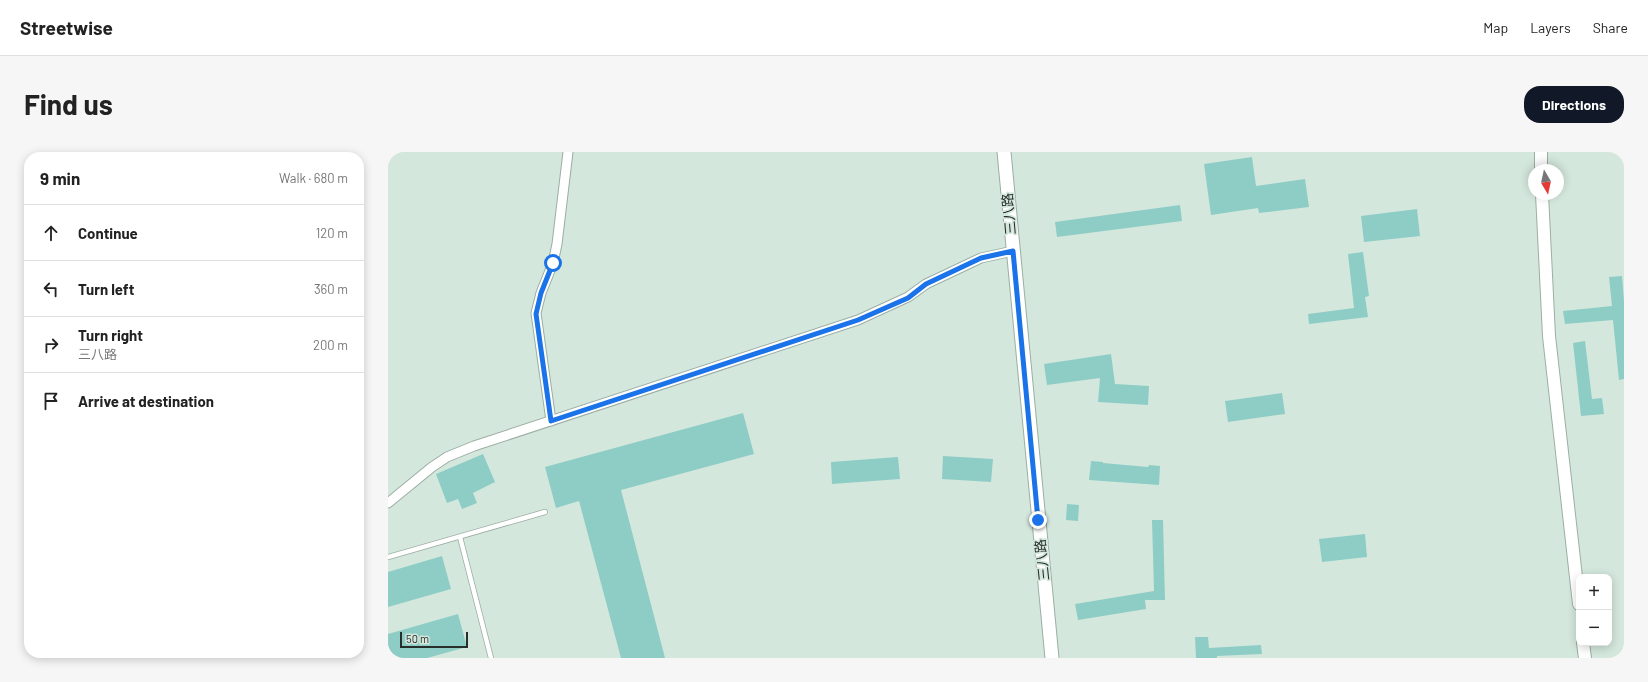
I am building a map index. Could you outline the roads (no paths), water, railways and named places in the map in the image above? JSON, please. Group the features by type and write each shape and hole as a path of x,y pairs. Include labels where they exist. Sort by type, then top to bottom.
{"main road":[{"name":"三八路","path":"1004,152 1052,658"}],"street":[{"path":"551,421 536,314 541,293 553,263 558,244 568,152"},
{"path":"1540,152 1541,164"},
{"path":"1542,200 1549,336 1576,577"},
{"path":"388,503 432,467 447,457 474,446 858,320 908,298 926,284 981,258 1013,251"},
{"path":"1583,646 1585,658"}],"lane":[{"path":"388,557 545,512"},
{"path":"460,537 491,658"}]}
